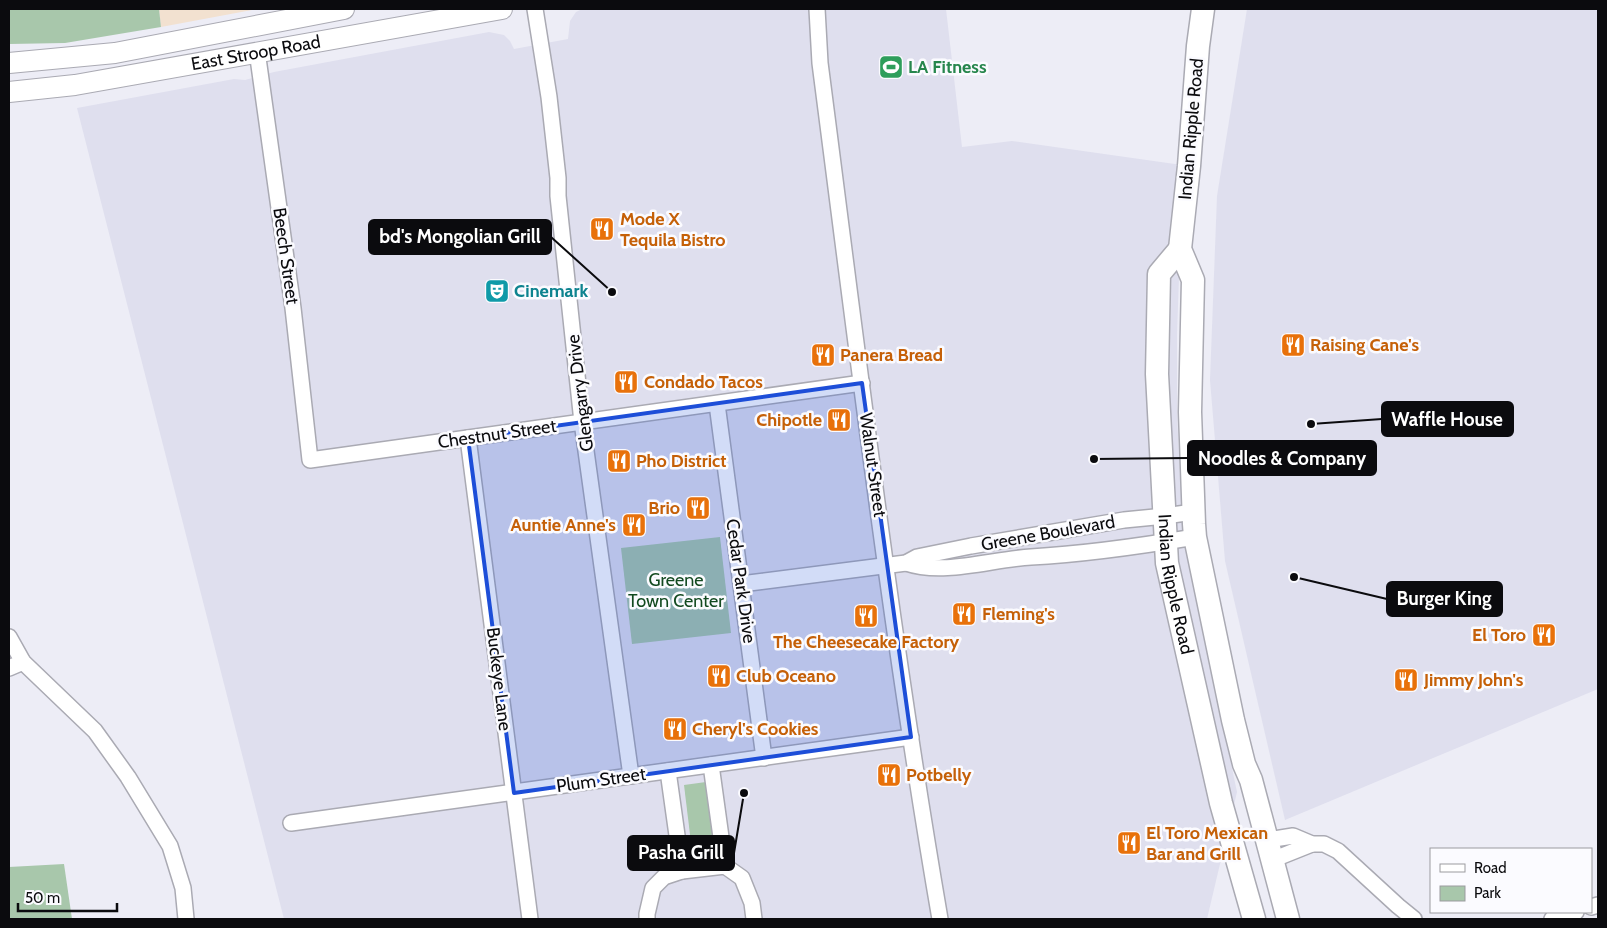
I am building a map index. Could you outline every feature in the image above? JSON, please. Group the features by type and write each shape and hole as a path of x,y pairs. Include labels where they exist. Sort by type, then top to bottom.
{"main road":[{"name":"East Stroop Road","path":"9,63 115,53 344,9"},
{"name":"East Stroop Road","path":"9,92 75,85 502,9"},
{"name":"Indian Ripple Road","path":"1203,9 1198,46 1190,166 1180,248 1193,280 1190,412 1195,537 1233,720 1288,919"},
{"name":"Indian Ripple Road","path":"1180,248 1159,274 1157,374 1167,564 1221,803 1254,919"},
{"path":"1221,803 1239,818 1248,851 1270,850"}],"street":[{"name":"Glengarry Drive","path":"535,9 540,31 553,133 582,422 631,776"},
{"name":"Walnut Street","path":"817,9 820,63 886,566 940,919"},
{"name":"Beech Street","path":"257,52 293,308 310,460"},
{"name":"Chestnut Street","path":"310,460 862,383"},
{"name":"Cedar Park Drive","path":"717,404 764,758"},
{"name":"Buckeye Lane","path":"468,438 530,919"},
{"name":"Greene Boulevard","path":"741,584 906,563 917,557 971,546 1124,520 1193,512"},
{"name":"Greene Boulevard","path":"906,563 919,567 968,565 1118,549 1195,537"},
{"path":"9,637 24,662 94,731 128,777 170,846 182,888 186,919"},
{"path":"9,668 24,662"},
{"name":"Plum Street","path":"291,823 911,737"},
{"path":"711,765 724,866"},
{"path":"668,771 682,871"},
{"path":"1270,850 1324,844 1338,851 1414,919"},
{"path":"647,919 653,888 664,878 682,871 724,866 742,878 752,903 754,919"},
{"path":"1552,919 1573,913"}],"highlighted area":[{"path":"862,383 911,737 514,793 468,438"}],"shaded area":[{"path":"159,9 258,9 161,27"},
{"path":"582,9 946,9 962,147 1012,141 1189,166 1180,249 1177,335 1177,413 1180,479 1185,526 1206,644 1237,792 1207,919 284,919 77,108 234,79 245,80 274,72 489,32 504,35 514,49 568,39 570,21 576,12"},
{"path":"1247,9 1598,9 1598,689 1285,820 1225,561 1210,380 1217,196"}],"green space":[{"path":"9,9 159,9 161,27 65,43 9,44"},
{"name":"Greene Town Center","path":"720,537 731,633 632,644 621,548"},
{"path":"706,782 714,848 692,851 684,785"},
{"path":"64,864 72,919 9,919 9,867"}],"place":[{"name":"LA Fitness","path":"891,67"},
{"name":"Mode X Tequila Bistro","path":"602,229"},
{"name":"Cinemark","path":"497,291"},
{"name":"bd's Mongolian Grill","path":"612,292"},
{"name":"Raising Cane's","path":"1293,345"},
{"name":"Panera Bread","path":"823,355"},
{"name":"Condado Tacos","path":"626,382"},
{"name":"Chipotle","path":"839,420"},
{"name":"Waffle House","path":"1311,424"},
{"name":"Noodles & Company","path":"1094,459"},
{"name":"Pho District","path":"619,461"},
{"name":"Brio","path":"698,508"},
{"name":"Auntie Anne's","path":"634,525"},
{"name":"Burger King","path":"1294,577"},
{"name":"Fleming's","path":"964,614"},
{"name":"The Cheesecake Factory","path":"866,616"},
{"name":"El Toro","path":"1544,635"},
{"name":"Club Oceano","path":"719,676"},
{"name":"Jimmy John's","path":"1406,680"},
{"name":"Cheryl's Cookies","path":"675,729"},
{"name":"Potbelly","path":"889,775"},
{"name":"Pasha Grill","path":"744,793"},
{"name":"El Toro Mexican Bar and Grill","path":"1129,843"}]}
